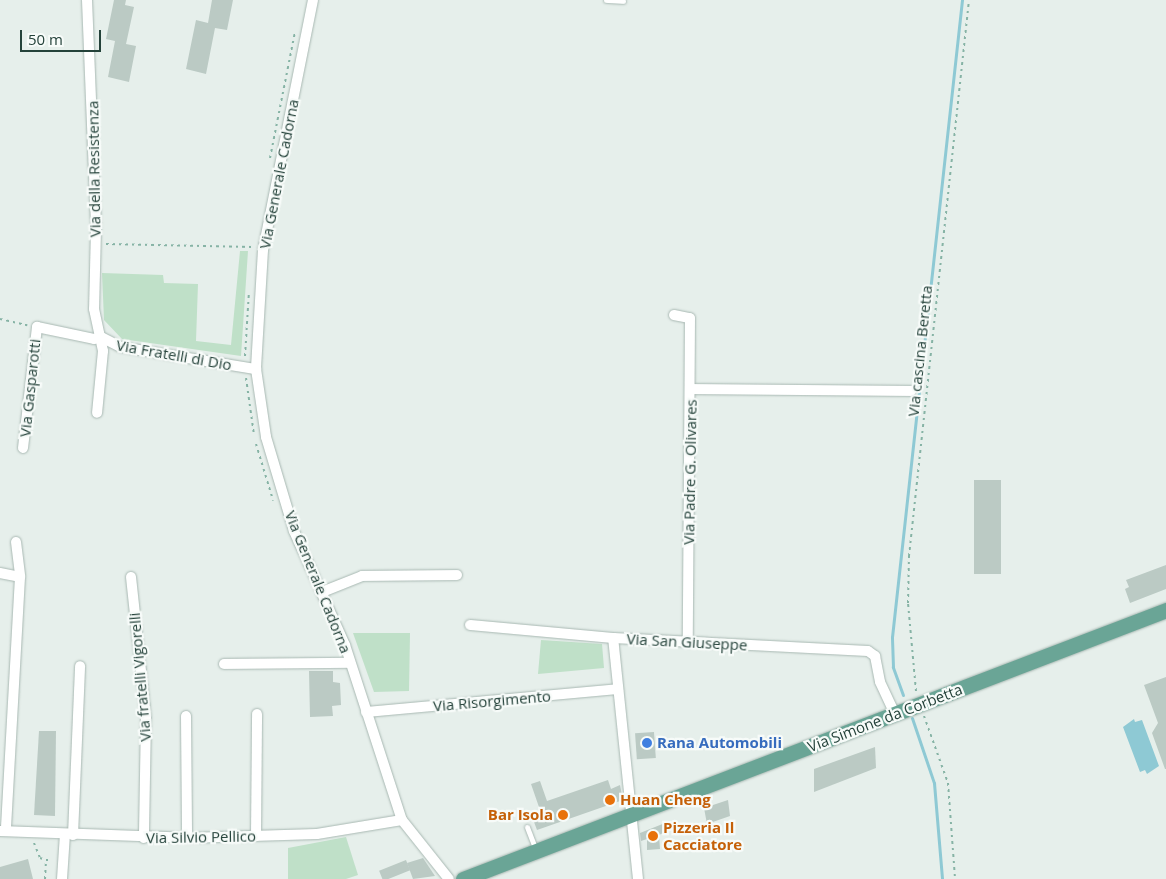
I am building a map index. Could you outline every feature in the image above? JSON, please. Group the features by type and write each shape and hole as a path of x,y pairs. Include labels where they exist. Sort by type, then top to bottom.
{"main road":[{"name":"Via Simone da Corbetta","path":"463,879 1166,610"}],"street":[{"name":"Via della Resistenza","path":"87,0 96,244 94,309 95,326 101,337 97,412"},
{"name":"Via Generale Cadorna","path":"313,0 263,250 256,369 266,436 294,530 322,592 350,663 402,820 449,879"},
{"name":"Via Padre G. Olivares","path":"674,314 690,318 692,389 688,642"},
{"name":"Via Fratelli di Dio","path":"37,327 94,339 101,337 121,347 256,369"},
{"name":"Via Gasparotti","path":"23,448 37,327"},
{"path":"692,389 911,391"},
{"path":"3,831 20,577 16,542"},
{"path":"0,573 20,577"},
{"path":"322,592 362,576 457,575"},
{"name":"Via fratelli Vigorelli","path":"131,577 146,718 144,838"},
{"path":"470,625 613,638"},
{"name":"Via San Giuseppe","path":"638,879 613,638 872,652 880,682 895,714"},
{"path":"224,664 350,663"},
{"path":"62,879 63,861 69,835 80,666"},
{"name":"Via Risorgimento","path":"366,712 618,689"},
{"path":"256,836 257,714"},
{"path":"186,716 187,838"},
{"name":"Via Silvio Pellico","path":"3,831 144,838 187,838 317,834 402,820"}],"lane":[{"path":"606,0 622,1"},
{"path":"528,827 537,851"}],"path":[{"name":"Via cascina Beretta","path":"916,706 908,603 910,556 969,0"},
{"path":"269,161 297,25"},
{"path":"96,244 256,247 254,253"},
{"path":"250,286 245,367 248,406 274,504"},
{"path":"0,319 37,327"},
{"path":"916,706 917,714 923,714 948,782 955,879"},
{"path":"45,879 46,860 63,861"}],"green space":[{"path":"240,251 248,251 241,356 122,339 104,320 102,273 163,275 164,283 198,284 196,341 231,345"},
{"path":"353,633 410,633 409,691 374,692"},
{"path":"541,640 602,644 604,668 538,674"},
{"path":"346,837 358,875 346,879 288,879 288,848"}],"water":[{"path":"1134,719 1135,722 1142,720 1159,766 1147,774 1145,770 1140,772 1123,727"}],"building":[{"path":"114,0 126,0 125,5 134,7 126,44 136,46 129,82 108,77 115,41 106,39"},
{"path":"212,0 233,0 227,30 215,28 206,74 186,69 196,20 208,23"},
{"path":"974,480 1001,480 1001,574 974,574"},
{"path":"1166,565 1166,589 1130,603 1125,589 1129,587 1126,580"},
{"path":"309,671 333,671 333,682 340,683 341,705 332,706 333,716 310,717"},
{"path":"1166,677 1165,769 1152,733 1158,723 1144,685"},
{"path":"39,731 56,731 55,816 34,815"},
{"path":"654,732 656,758 637,759 635,733"},
{"path":"875,747 876,768 814,792 814,769"},
{"path":"608,780 611,789 620,785 623,800 537,830 531,814 540,810 531,784 540,781 547,801"},
{"path":"728,800 730,816 707,824 704,808"},
{"path":"665,823 667,831 659,835 660,849 647,850 647,839 641,841 640,833"},
{"path":"423,858 435,876 413,879 407,863"},
{"path":"28,859 33,879 0,879 0,867"},
{"path":"406,860 410,870 388,879 382,879 379,871"}],"waterway":[{"path":"903,695 893,667 892,637 962,0"},
{"path":"912,718 934,783 942,879"}],"place":[{"name":"Rana Automobili","path":"647,743"},
{"name":"Huan Cheng","path":"610,800"},
{"name":"Bar Isola","path":"563,815"},
{"name":"Pizzeria Il Cacciatore","path":"653,836"}]}
